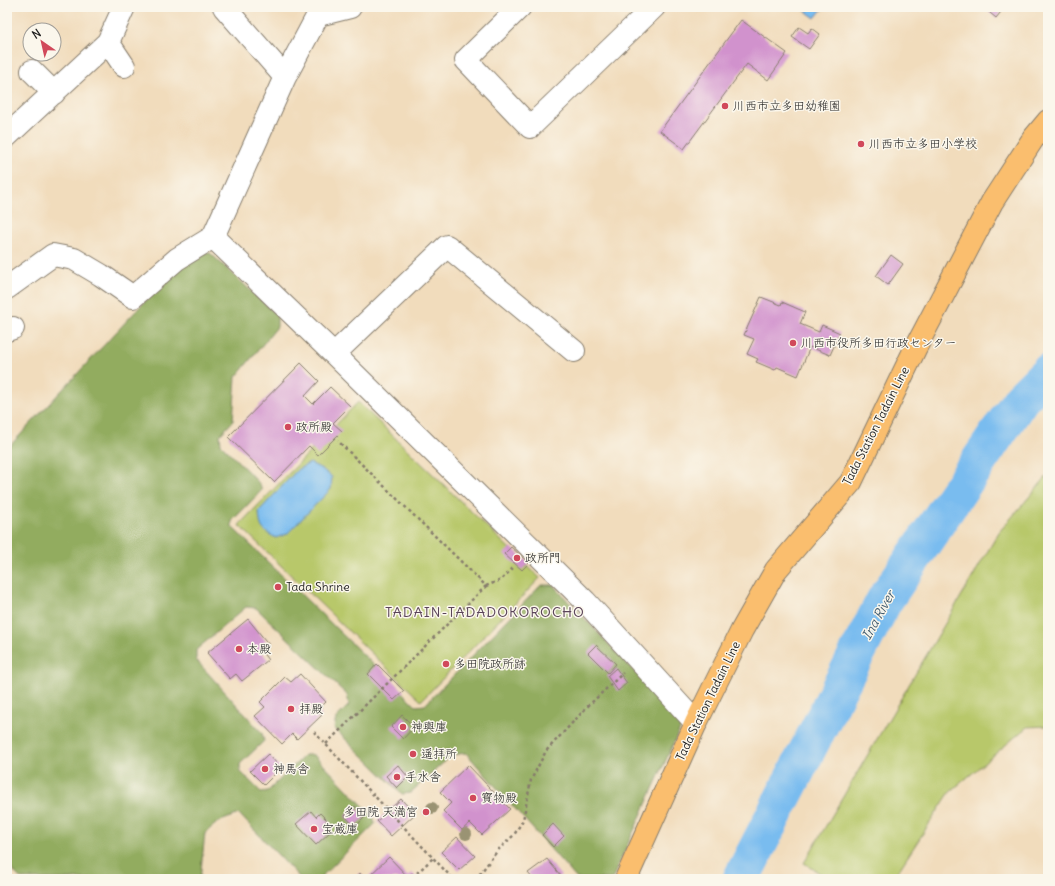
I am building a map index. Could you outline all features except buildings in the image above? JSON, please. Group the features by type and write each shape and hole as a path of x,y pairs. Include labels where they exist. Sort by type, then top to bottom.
{"main road":[{"name":"Tada Station Tadain Line","path":"626,879 696,723 742,630 776,570 850,482 915,349 992,202 1033,139 1048,121"}],"street":[{"path":"7,136 108,42 124,7"},
{"path":"224,7 285,77"},
{"path":"7,288 53,255 74,258 133,297 177,259 213,237 285,77 318,15 350,7"},
{"path":"520,7 466,60 530,127 654,7"},
{"path":"108,42 124,66"},
{"path":"32,71 54,93"},
{"path":"213,237 585,601 696,723"},
{"path":"334,354 447,246 574,351"}],"path":[{"path":"338,441 486,586"},
{"path":"326,744 486,586 501,580 513,568"},
{"path":"476,879 498,850 514,835 523,820 531,780 546,751 589,706 638,659"},
{"path":"314,732 453,879"},
{"path":"417,873 433,858"}],"green space":[{"name":"Tada Shrine","path":"190,253 210,253 277,315 277,327 236,377 233,421 220,435 221,444 258,482 262,490 232,521 232,527 416,706 425,705 541,585 553,585 677,717 680,729 612,879 577,879 466,753 452,755 410,793 402,794 334,728 336,718 349,705 347,695 256,608 246,607 196,650 196,660 262,733 264,741 240,764 240,771 261,792 268,791 305,755 314,755 373,816 375,824 319,879 301,879 239,814 218,822 205,833 200,879 21,879 7,865 7,449"},
{"path":"358,402 540,578 421,701 239,525"},
{"path":"1048,475 1048,726 1027,727 950,792 893,879 829,879 804,863 999,532"}],"water":[{"path":"800,7 824,7 815,18"},
{"path":"310,463 322,469 332,477 331,489 287,534 276,538 262,528 259,511 298,469"}],"waterway":[{"name":"Ina River","path":"741,879 884,601 1021,399 1048,372"}],"place":[{"name":"川西市立多田幼稚園","path":"725,106"},
{"name":"川西市立多田小学校","path":"861,144"},
{"name":"川西市役所多田行政センター","path":"793,343"},
{"name":"政所殿","path":"288,427"},
{"name":"政所門","path":"517,558"},
{"name":"Tada Shrine","path":"278,587"},
{"name":"本殿","path":"239,649"},
{"name":"多田院政所跡","path":"446,664"},
{"name":"拝殿","path":"291,709"},
{"name":"神輿庫","path":"403,727"},
{"name":"遥拝所","path":"413,754"},
{"name":"神馬舎","path":"265,769"},
{"name":"手水舎","path":"397,777"},
{"name":"寳物殿","path":"473,798"},
{"name":"多田院 天満宮","path":"426,812"},
{"name":"宝蔵庫","path":"314,829"}],"district":[{"name":"TADAIN-TADADOKOROCHO","path":"485,612"}]}
